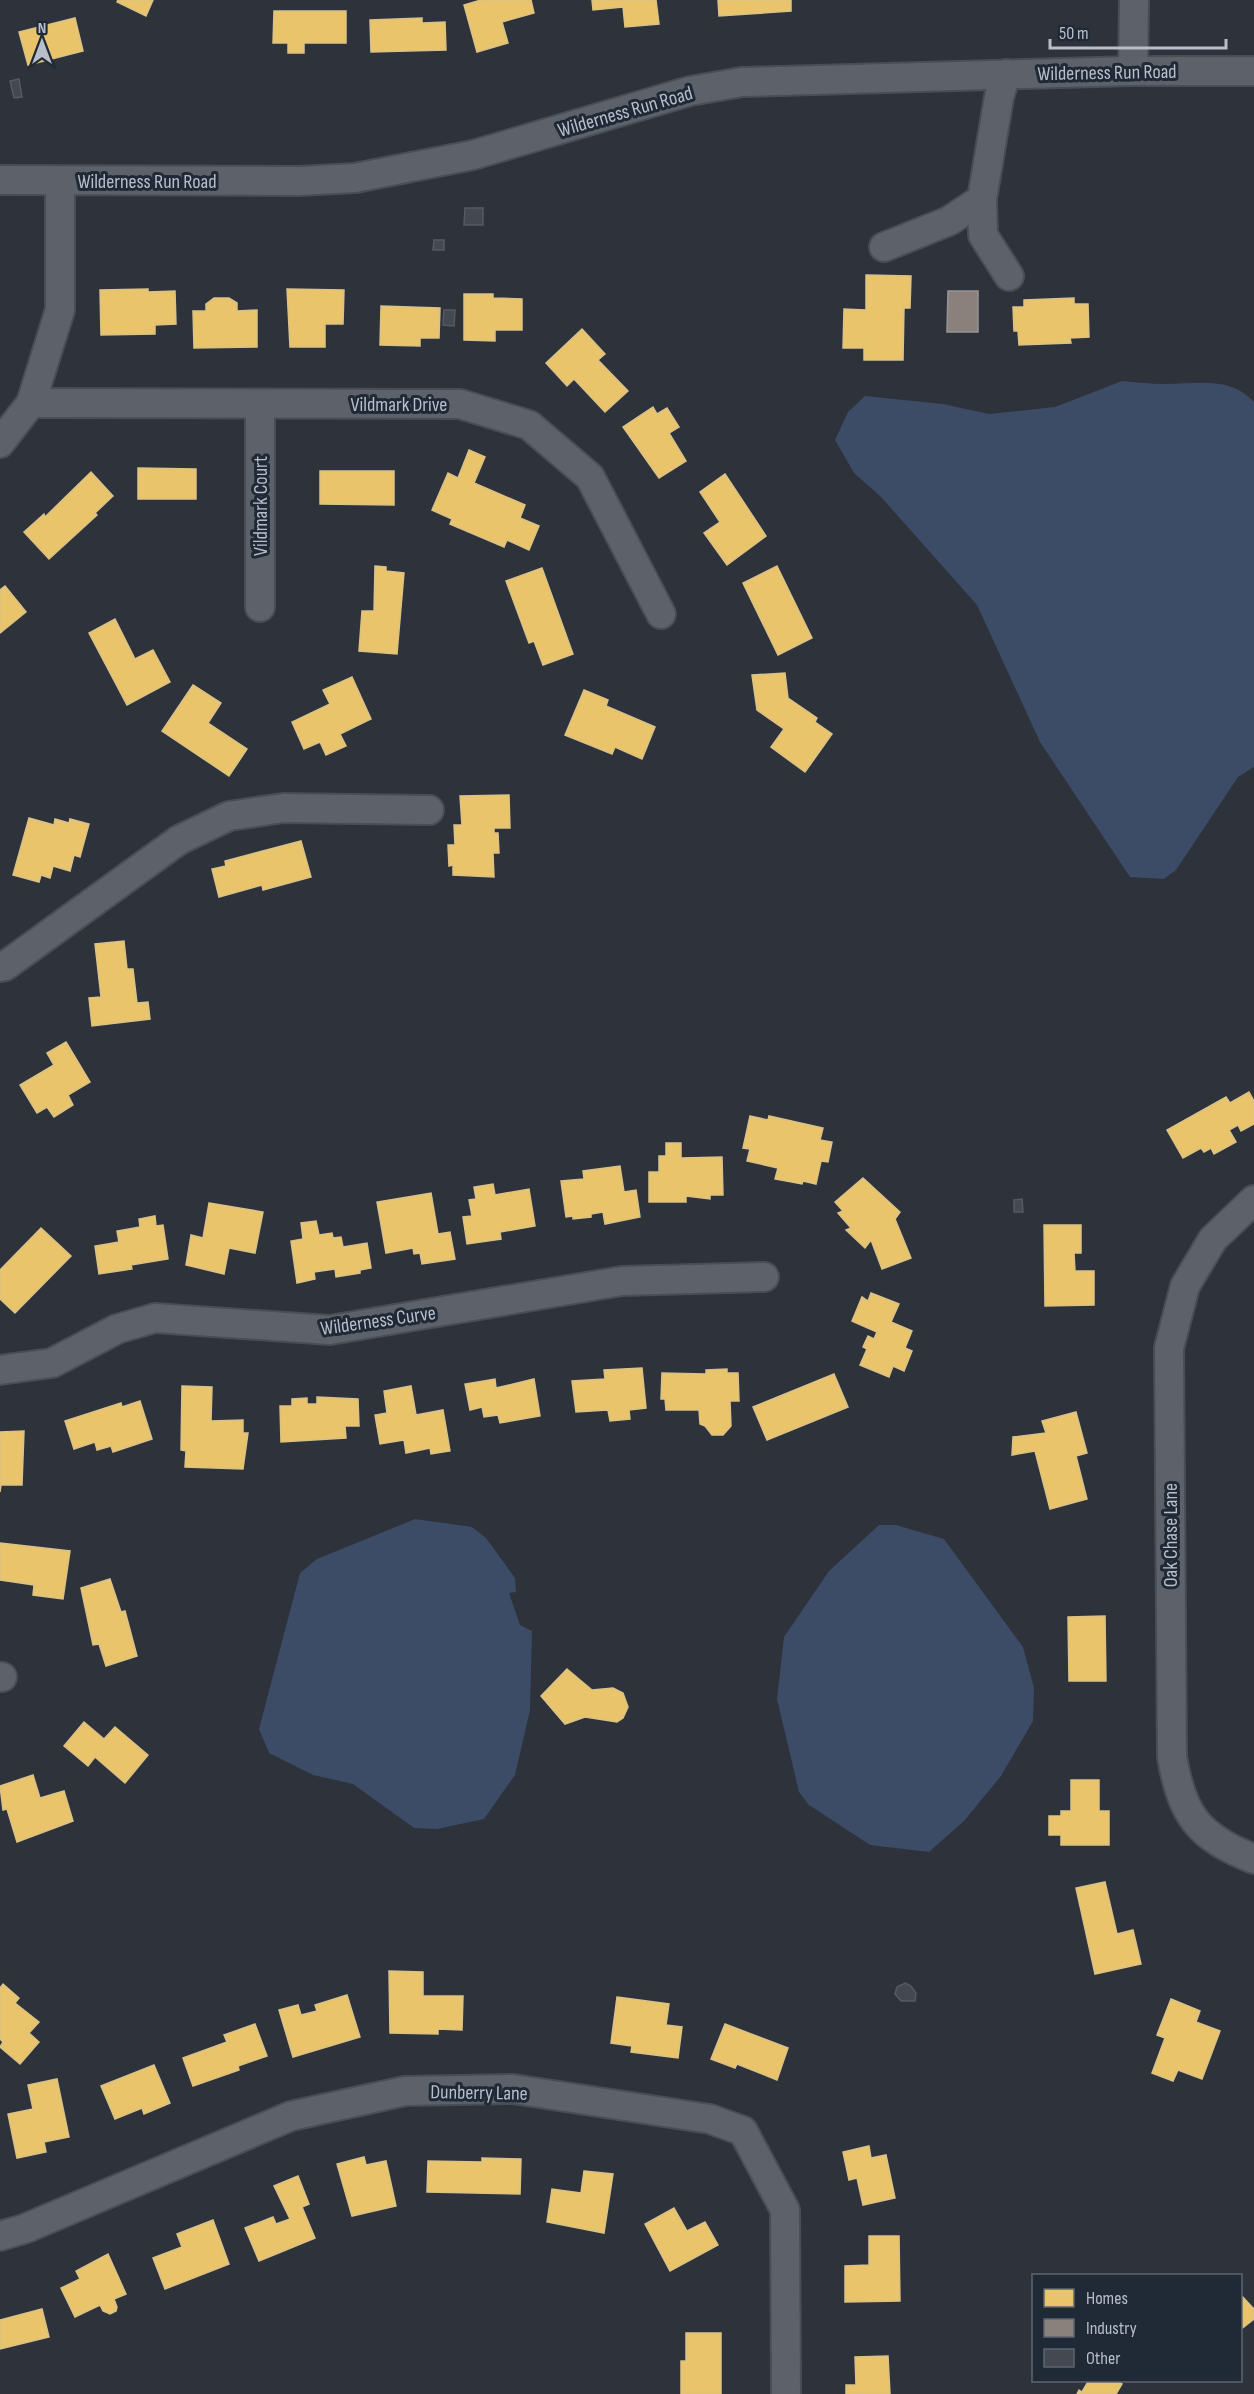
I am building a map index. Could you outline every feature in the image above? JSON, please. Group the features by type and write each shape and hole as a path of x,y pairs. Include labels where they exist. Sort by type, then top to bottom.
{"street":[{"path":"1133,71 1134,0"},
{"name":"Wilderness Run Road","path":"0,180 299,181 355,178 473,155 690,91 742,82 1133,71 1254,71"},
{"path":"1006,74 999,97 982,199 983,235 1009,276"},
{"path":"0,443 31,403 60,310 60,181"},
{"path":"884,247 950,221 982,199"},
{"name":"Vildmark Drive","path":"31,403 460,404 529,425 590,477 661,614"},
{"name":"Vildmark Court","path":"260,404 260,608"},
{"path":"2,967 179,840 230,816 283,808 429,810"},
{"name":"Oak Chase Lane","path":"1254,1200 1213,1239 1185,1287 1169,1348 1172,1757 1178,1792 1197,1825 1226,1848 1254,1859"},
{"name":"Wilderness Curve","path":"0,1370 52,1362 117,1329 155,1318 330,1330 622,1281 764,1277"},
{"name":"Dunberry Lane","path":"0,2236 24,2229 291,2116 405,2091 513,2090 710,2119 743,2131 785,2210 786,2394"}],"water":[{"path":"1122,381 1160,384 1212,383 1234,388 1254,402 1254,767 1238,777 1176,870 1164,879 1130,877 1040,742 977,605 881,497 854,473 835,440 848,412 865,396 943,404 989,414 1055,407"},
{"path":"415,1519 472,1527 486,1538 515,1578 516,1592 509,1593 520,1625 532,1631 530,1710 515,1775 484,1819 437,1829 414,1828 353,1784 313,1775 269,1753 259,1729 300,1573 317,1559"},
{"path":"879,1525 896,1525 944,1539 1023,1647 1034,1688 1033,1721 1001,1776 964,1821 929,1852 870,1845 809,1805 799,1792 777,1699 784,1637 829,1571"}],"building: Homes":[{"path":"118,0 153,0 146,16 117,2"},
{"path":"481,0 531,0 534,13 502,22 508,43 477,52 464,5"},
{"path":"592,0 656,0 659,24 625,27 623,7 593,10"},
{"path":"718,0 791,0 791,11 719,16"},
{"path":"274,11 346,11 346,43 304,43 304,53 288,53 288,43 273,43"},
{"path":"75,18 83,51 28,65 19,32"},
{"path":"422,18 422,23 445,22 446,50 371,52 370,20"},
{"path":"866,275 911,276 910,308 904,308 903,360 864,360 864,348 843,348 844,309 866,310"},
{"path":"148,289 148,292 175,291 176,324 155,325 155,334 101,335 100,290"},
{"path":"287,289 344,290 343,324 325,324 325,347 290,347"},
{"path":"464,294 493,294 493,298 522,299 522,330 495,330 495,341 464,340"},
{"path":"214,298 229,298 237,303 237,311 257,310 257,347 194,348 193,311 206,311 206,304"},
{"path":"1074,298 1074,304 1088,304 1089,337 1070,338 1071,343 1019,345 1018,331 1014,331 1013,307 1024,307 1024,300"},
{"path":"381,306 440,308 439,338 420,338 420,346 380,345"},
{"path":"582,329 605,354 598,360 628,391 605,412 574,379 567,386 546,363"},
{"path":"653,407 657,414 667,408 679,427 669,433 686,461 659,478 623,427"},
{"path":"469,450 485,457 474,483 525,505 520,518 539,526 529,550 507,540 504,547 450,524 452,519 432,510 448,473 458,478"},
{"path":"138,468 196,469 196,499 138,499"},
{"path":"320,471 394,471 394,505 320,504"},
{"path":"91,472 113,496 95,513 97,515 49,559 24,532 44,514 45,517"},
{"path":"725,474 766,536 727,565 704,533 720,522 700,492"},
{"path":"375,566 386,567 386,571 404,573 397,654 359,651 362,611 374,611"},
{"path":"777,566 812,638 778,655 743,583"},
{"path":"542,568 573,654 543,665 534,641 529,643 506,581"},
{"path":"5,586 26,612 0,633 0,590"},
{"path":"115,619 135,659 153,650 170,682 127,705 89,633"},
{"path":"785,673 788,698 817,718 815,722 832,734 805,772 771,747 784,729 757,710 752,675"},
{"path":"352,677 371,719 340,734 346,746 326,755 320,742 304,749 292,722 330,704 323,690"},
{"path":"193,685 221,703 208,723 247,749 229,776 162,731"},
{"path":"584,690 608,700 606,706 655,727 642,759 615,747 612,754 565,735"},
{"path":"509,795 510,828 494,828 494,833 498,833 499,853 493,853 494,877 453,875 453,865 449,866 448,845 455,845 454,825 462,825 460,796"},
{"path":"29,818 54,825 55,819 69,823 70,819 89,824 80,857 74,855 70,871 53,866 50,878 41,875 39,882 13,875"},
{"path":"301,841 311,877 263,890 262,885 219,897 212,869 226,866 225,861"},
{"path":"124,941 127,969 133,969 137,1003 148,1002 150,1019 92,1026 89,998 101,997 95,944"},
{"path":"66,1042 90,1082 68,1095 73,1105 54,1117 47,1107 37,1113 20,1085 54,1065 47,1053"},
{"path":"1249,1092 1254,1101 1254,1124 1241,1131 1238,1125 1229,1130 1236,1142 1214,1154 1211,1148 1204,1152 1201,1148 1183,1158 1167,1130 1226,1097 1230,1103"},
{"path":"750,1116 768,1120 769,1116 823,1128 820,1140 832,1142 828,1162 821,1161 816,1184 775,1179 778,1168 747,1161 750,1149 743,1148"},
{"path":"666,1143 681,1143 681,1158 722,1157 723,1195 710,1195 710,1199 686,1196 686,1202 649,1202 649,1172 659,1172 659,1156 666,1156"},
{"path":"620,1166 624,1192 636,1190 640,1217 605,1224 603,1212 591,1214 591,1217 573,1219 573,1216 566,1217 561,1181 584,1179 583,1171"},
{"path":"863,1178 900,1212 895,1219 911,1258 882,1269 871,1240 865,1248 846,1230 851,1228 838,1213 843,1211 835,1202"},
{"path":"493,1184 495,1195 529,1189 535,1226 500,1232 501,1239 467,1244 463,1217 472,1216 469,1200 476,1199 474,1187"},
{"path":"431,1193 438,1234 450,1232 455,1259 422,1264 420,1253 414,1254 413,1248 386,1253 377,1202"},
{"path":"209,1203 263,1212 255,1253 229,1248 224,1274 186,1265 191,1235 203,1238"},
{"path":"155,1216 156,1226 163,1225 168,1259 131,1265 132,1269 99,1274 95,1246 119,1242 117,1231 140,1227 139,1219"},
{"path":"316,1221 319,1235 332,1233 333,1238 341,1237 343,1247 367,1243 371,1268 360,1270 360,1273 336,1277 335,1269 314,1272 315,1279 297,1283 291,1241 303,1239 301,1223"},
{"path":"1044,1225 1081,1225 1081,1253 1074,1253 1075,1271 1094,1271 1094,1305 1045,1306"},
{"path":"41,1228 71,1256 15,1313 0,1299 0,1270"},
{"path":"871,1293 899,1304 891,1322 912,1331 905,1348 912,1351 904,1371 893,1366 889,1377 860,1365 867,1349 863,1347 868,1336 874,1339 877,1332 852,1321 862,1297 868,1301"},
{"path":"642,1368 646,1408 629,1410 630,1419 610,1421 608,1410 576,1412 572,1381 605,1379 604,1370"},
{"path":"727,1369 727,1373 738,1373 739,1401 730,1401 731,1426 723,1435 712,1435 705,1426 700,1424 699,1410 666,1410 665,1399 661,1399 662,1373 706,1374 706,1370"},
{"path":"834,1374 848,1407 767,1440 753,1407"},
{"path":"495,1379 496,1388 534,1379 540,1416 500,1423 498,1415 484,1417 482,1407 470,1410 465,1384"},
{"path":"182,1386 212,1387 211,1421 243,1420 243,1433 248,1433 243,1469 185,1467 186,1451 181,1450"},
{"path":"411,1386 416,1415 443,1410 450,1451 431,1454 430,1448 406,1453 404,1440 380,1444 375,1415 387,1413 384,1391"},
{"path":"317,1397 358,1399 359,1426 345,1426 346,1438 281,1442 280,1406 292,1406 292,1399 307,1398 307,1404 317,1404"},
{"path":"140,1401 152,1439 113,1452 111,1446 97,1450 95,1442 74,1449 65,1421 121,1403 122,1407"},
{"path":"1076,1412 1087,1453 1076,1456 1087,1499 1050,1509 1035,1451 1012,1455 1013,1437 1046,1433 1042,1421"},
{"path":"24,1431 22,1485 1,1485 0,1492 0,1432"},
{"path":"0,1543 70,1551 63,1599 33,1595 34,1585 0,1580"},
{"path":"110,1579 121,1612 125,1611 137,1656 106,1666 99,1644 93,1645 81,1588"},
{"path":"1105,1616 1106,1681 1069,1681 1068,1617"},
{"path":"567,1669 592,1690 613,1688 623,1693 628,1707 623,1718 617,1722 585,1717 565,1724 541,1696"},
{"path":"84,1722 104,1739 115,1727 148,1755 125,1783 95,1757 88,1766 64,1746"},
{"path":"33,1775 40,1798 64,1791 73,1821 17,1842 7,1809 3,1810 0,1786"},
{"path":"1071,1780 1099,1780 1099,1811 1109,1811 1109,1845 1061,1845 1061,1835 1049,1835 1049,1816 1061,1816 1061,1811 1071,1811"},
{"path":"1105,1882 1117,1934 1133,1930 1141,1964 1095,1974 1076,1888"},
{"path":"389,1971 423,1972 423,1996 463,1996 462,2030 438,2029 438,2034 390,2033"},
{"path":"3,1984 19,1998 15,2003 39,2022 29,2033 39,2042 20,2064 0,2047 3,2042 0,2039 0,1988"},
{"path":"347,1995 360,2037 293,2057 279,2010 298,2005 301,2015 317,2011 315,2005"},
{"path":"617,1997 669,2004 666,2025 682,2027 678,2058 631,2052 632,2046 611,2043"},
{"path":"1171,1999 1200,2011 1196,2022 1220,2031 1202,2079 1178,2070 1173,2081 1152,2073 1165,2038 1157,2035"},
{"path":"255,2024 267,2056 238,2066 239,2070 193,2086 183,2058 227,2042 224,2035"},
{"path":"725,2024 788,2048 777,2080 737,2064 735,2068 711,2059"},
{"path":"154,2065 170,2103 144,2114 142,2108 115,2119 101,2086"},
{"path":"57,2079 69,2137 44,2142 46,2152 17,2158 8,2114 33,2109 28,2085"},
{"path":"869,2146 871,2158 886,2155 895,2198 863,2205 857,2178 849,2180 843,2152"},
{"path":"364,2157 366,2165 386,2161 396,2206 352,2216 337,2164"},
{"path":"482,2158 521,2159 520,2194 427,2192 428,2161 482,2162"},
{"path":"584,2171 613,2174 604,2233 547,2222 552,2189 581,2193"},
{"path":"298,2176 309,2204 302,2207 315,2238 259,2261 245,2228 273,2217 276,2224 290,2219 274,2186"},
{"path":"674,2208 687,2231 705,2222 718,2245 670,2271 645,2224"},
{"path":"213,2220 229,2264 165,2289 153,2258 182,2247 177,2234"},
{"path":"869,2236 899,2236 900,2301 845,2302 845,2266 869,2265"},
{"path":"108,2254 126,2294 114,2299 116,2311 110,2314 103,2311 100,2305 75,2317 61,2288 80,2279 76,2271"},
{"path":"1242,2296 1254,2309 1254,2319 1242,2328"},
{"path":"42,2309 49,2337 0,2349 0,2320"},
{"path":"686,2333 721,2333 721,2394 681,2394 681,2361 686,2361"},
{"path":"888,2356 890,2394 846,2394 846,2385 856,2385 855,2357"},
{"path":"1088,2382 1120,2382 1122,2384 1116,2394 1077,2394 1079,2390 1082,2392"}],"building: Industry":[{"path":"948,291 978,291 978,332 947,332"}],"building: Other":[{"path":"19,79 22,97 14,98 10,81"},
{"path":"465,208 483,208 483,225 464,225"},
{"path":"434,240 444,240 444,250 433,250"},
{"path":"444,310 455,310 454,326 443,325"},
{"path":"1022,1199 1023,1212 1014,1212 1014,1200"},
{"path":"905,1983 911,1986 916,1993 915,2001 901,2001 895,1994 897,1987"}]}
